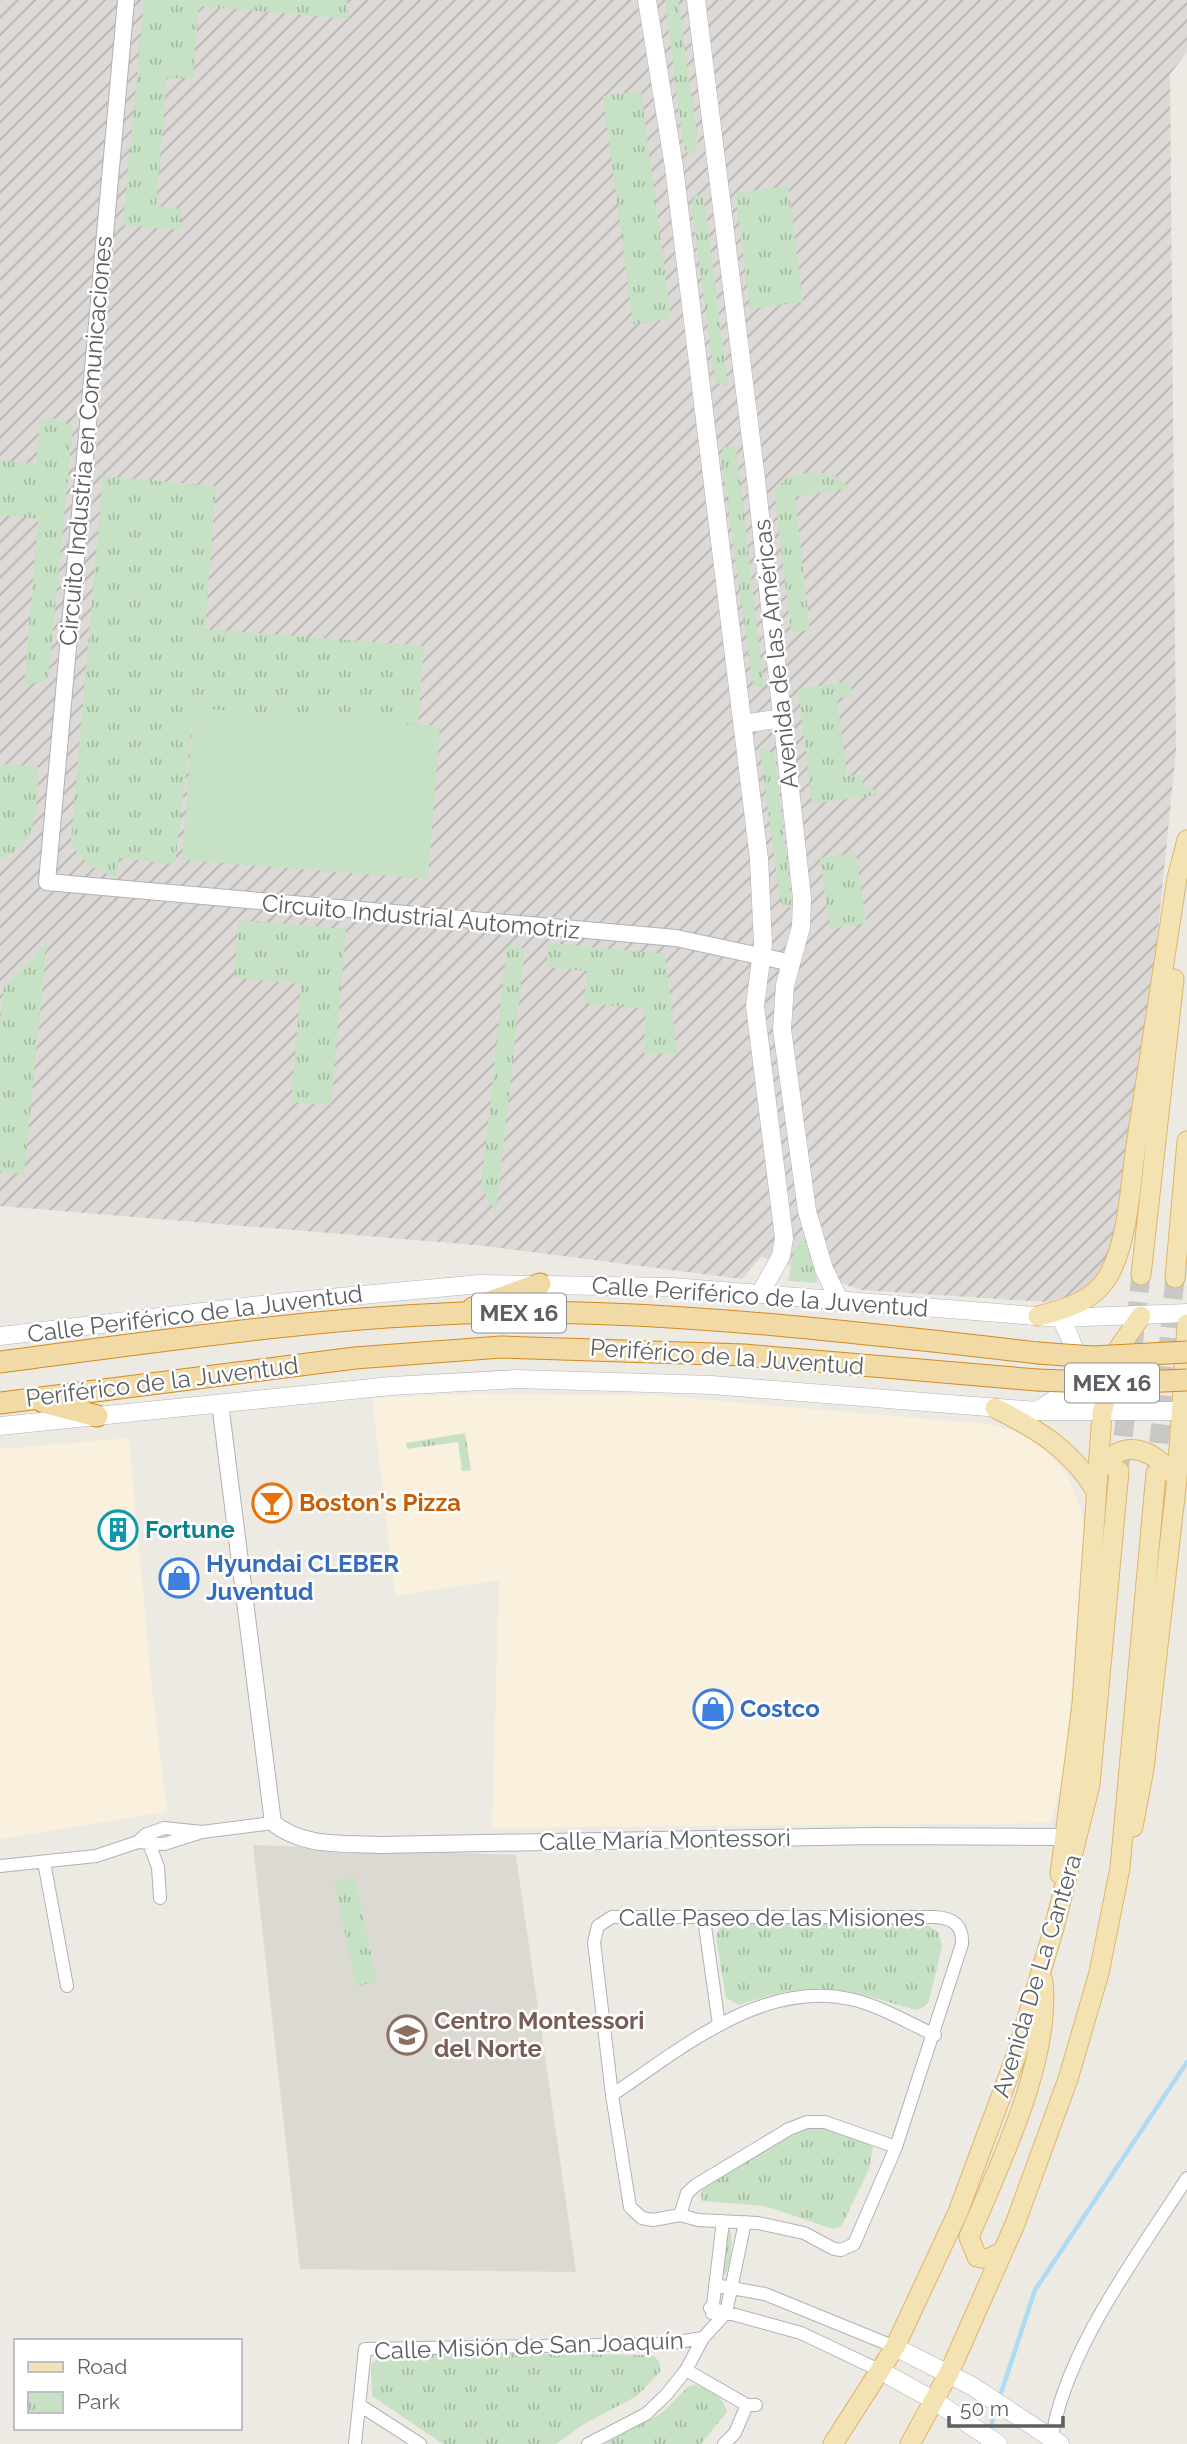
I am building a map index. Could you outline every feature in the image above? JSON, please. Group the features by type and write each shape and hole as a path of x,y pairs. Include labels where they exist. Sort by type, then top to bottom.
{"highway":[{"path":"456,1314 540,1284"},
{"name":"Periférico de la Juventud","path":"5,1359 316,1323 535,1312 694,1318 1093,1357 1187,1352"},
{"name":"Periférico de la Juventud","path":"0,1403 355,1358 501,1347 744,1355 1037,1380 1119,1383 1187,1380"},
{"path":"31,1399 97,1416"}],"main road":[{"name":"Avenida de las Américas","path":"647,0 674,167 763,902 762,958 755,1006 783,1215 781,1256 760,1294"},
{"name":"Avenida de las Américas","path":"696,0 756,479 802,898 801,927 781,1008 782,1029 807,1211 824,1269 840,1301"},
{"path":"743,724 782,718"},
{"path":"1038,1316 1067,1309 1085,1300 1100,1288 1112,1270 1125,1214 1175,891 1187,840"},
{"path":"1141,1275 1187,864"},
{"path":"1175,1278 1187,1141"},
{"path":"783,1215 807,1211"},
{"name":"Calle Periférico de la Juventud","path":"0,1336 287,1302 480,1284 540,1284 760,1294 1061,1318 1187,1314"},
{"path":"1064,1890 1059,1865 1082,1704 1102,1413 1119,1348 1141,1316"},
{"path":"1036,1411 1067,1392 1074,1379 1074,1345 1061,1318"},
{"path":"1119,1868 1132,1835 1144,1769 1180,1467 1185,1411 1187,1324"},
{"path":"0,1426 391,1386 517,1379 712,1385 1036,1411 1185,1411"},
{"path":"995,1408 1056,1442 1097,1482"},
{"path":"1097,1482 1105,1460 1115,1453 1132,1450 1180,1467"},
{"name":"Avenida De La Cantera","path":"833,2444 895,2347 958,2212 1016,2056 1042,1970 1090,1786 1119,1471"},
{"name":"Avenida De La Cantera","path":"910,2444 949,2372 1040,2161 1086,2022 1099,1973 1119,1868 1156,1473"},
{"path":"1002,2252 988,2259 977,2257 970,2237 1007,2144 1037,2056 1046,2012 1042,1970"},
{"path":"895,2347 949,2372 1054,2442"},
{"path":"881,2371 935,2401 998,2444"}],"street":[{"name":"Circuito Industria en Comunicaciones","path":"47,882 125,0"},
{"path":"124,19 132,0"},
{"name":"Circuito Industrial Automotriz","path":"47,882 676,938 792,963"},
{"path":"0,1866 96,1856 144,1840 164,1844 202,1832 273,1823 220,1403"},
{"name":"Calle María Montessori","path":"273,1823 292,1836 314,1842 378,1845 875,1836 1063,1837"},
{"path":"144,1840 158,1867 160,1898"},
{"path":"44,1862 67,1986"},
{"name":"Calle Paseo de las Misiones","path":"612,1917 936,1917 952,1920 963,1933 962,1944 935,2035 896,2147 854,2244 848,2248 834,2249 804,2234 745,2222 698,2220 680,2215 653,2220 642,2218 630,2207 612,2095 595,1933 604,1921 612,1917"},
{"path":"704,1919 719,2025"},
{"path":"612,2095 719,2025 772,2003 835,1996 854,2000 935,2035"},
{"path":"680,2215 687,2193 696,2185 797,2125 825,2122 896,2147"},
{"path":"1054,2442 1063,2398 1093,2328 1187,2178"},
{"path":"715,2324 710,2308 723,2221"},
{"path":"589,2444 646,2414 686,2370 703,2338 726,2313 745,2222"},
{"path":"715,2285 765,2294 895,2347"},
{"path":"787,2328 797,2306"},
{"path":"710,2308 787,2328 839,2349 881,2371"},
{"name":"Calle Misión de San Joaquín","path":"355,2444 361,2406 361,2363 365,2349 664,2344 703,2338"},
{"path":"686,2370 752,2405 735,2433 724,2444"},
{"path":"361,2406 421,2444"}],"shaded area":[{"path":"0,0 1187,0 1187,52 1170,74 1176,749 1151,1001 1112,1247 1104,1268 1092,1283 1073,1295 1046,1302 862,1290 761,1257 742,1279 476,1245 0,1206"},
{"name":"Costco","path":"475,1394 649,1395 987,1424 1016,1432 1045,1449 1067,1475 1080,1506 1084,1525 1066,1761 1051,1823 492,1828 499,1580 395,1596 372,1398"},
{"path":"129,1438 151,1679 167,1812 0,1839 0,1449"},
{"name":"Centro Montessori del Norte","path":"253,1845 516,1855 576,2272 300,2269"}],"green space":[{"path":"144,0 347,0 349,19 199,6 193,79 167,77 156,206 182,209 181,230 123,225"},
{"path":"665,0 678,0 698,143 696,152 691,154 686,152 683,144"},
{"path":"641,91 671,319 633,324 603,96"},
{"path":"788,186 803,302 750,309 735,193"},
{"path":"696,195 704,197 728,386 722,386 715,380 691,203"},
{"path":"50,417 73,426 48,679 24,686 38,519 0,515 0,461 36,464 40,422"},
{"path":"724,447 736,447 764,687 754,686 752,680 721,455"},
{"path":"818,472 836,477 850,488 795,497 810,630 791,632 775,497 782,483 791,476"},
{"path":"103,476 216,486 205,629 424,646 418,725 194,708 175,864 119,858 116,877 88,864 71,840"},
{"path":"850,681 852,696 837,698 847,776 862,775 864,790 876,789 876,795 812,804 798,689"},
{"path":"194,708 440,726 428,879 182,860"},
{"path":"764,747 775,756 792,908 785,907 780,901 760,749"},
{"path":"0,764 39,767 36,809 30,834 23,845 0,860"},
{"path":"856,853 866,923 830,929 820,858"},
{"path":"239,920 346,929 331,1105 291,1102 301,984 234,978"},
{"path":"47,942 24,1174 0,1172 0,1022 4,987"},
{"path":"548,943 665,954 677,1054 644,1053 646,1009 584,1003 587,971 546,967"},
{"path":"507,946 525,948 496,1213 481,1188"},
{"path":"801,1241 805,1242 818,1283 788,1281 794,1252"},
{"path":"465,1433 471,1470 462,1471 458,1442 407,1449 406,1443"},
{"path":"355,1877 377,1982 356,1986 334,1881"},
{"path":"923,1923 938,1932 942,1946 929,2001 923,2008 915,2010 847,1991 828,1989 788,1992 739,2005 726,1998 716,1937 719,1929 727,1924"},
{"path":"817,2122 869,2141 873,2147 869,2169 841,2227 833,2229 765,2206 702,2201 701,2191 706,2186 793,2131"},
{"path":"729,2228 732,2238 730,2257 726,2274 720,2275 725,2229"},
{"path":"383,2352 645,2355 654,2356 660,2363 660,2372 637,2396 584,2424 556,2444 443,2444 372,2396 371,2365"},
{"path":"694,2385 715,2394 727,2412 701,2444 604,2444 662,2413 689,2386"}],"waterway":[{"path":"999,2399 1035,2290 1187,2062"},
{"path":"989,2433 996,2408"}],"tunnel":[{"path":"1120,1465 1141,1275"},
{"path":"1156,1472 1175,1278"}],"place":[{"name":"Boston's Pizza","path":"272,1503"},
{"name":"Fortune","path":"118,1530"},
{"name":"Hyundai CLEBER Juventud","path":"179,1578"},
{"name":"Costco","path":"713,1709"},
{"name":"Centro Montessori del Norte","path":"407,2035"}]}
